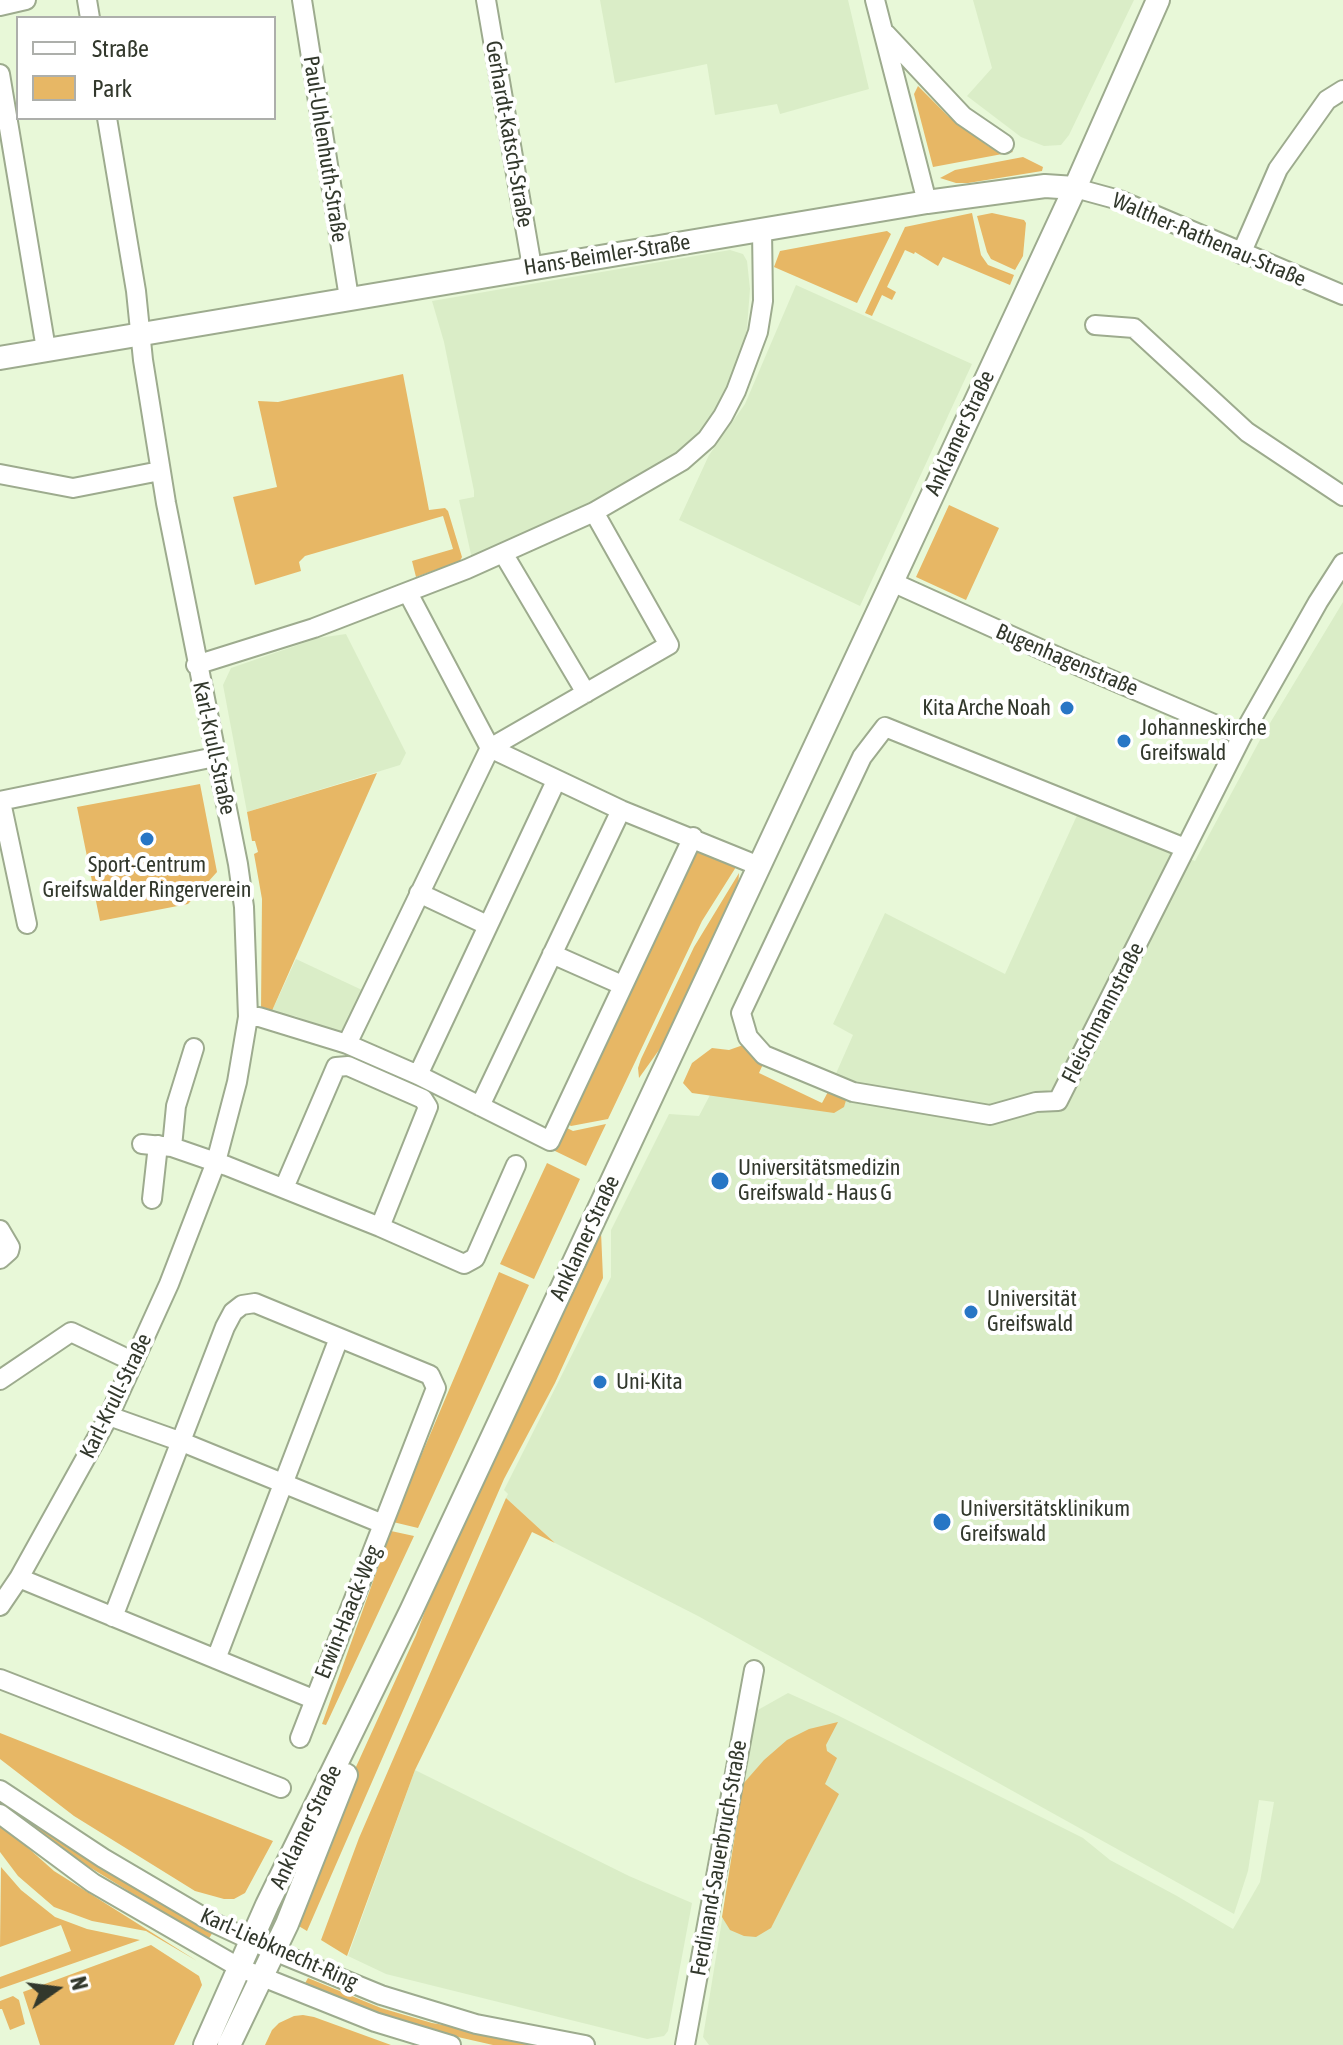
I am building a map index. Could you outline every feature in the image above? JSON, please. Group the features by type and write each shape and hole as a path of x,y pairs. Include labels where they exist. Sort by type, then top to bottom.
{"main road":[{"name":"Anklamer Straße","path":"229,2045 250,1973 252,1941 411,1611 892,582 1075,188 1158,0"},
{"name":"Hans-Beimler-Straße","path":"0,358 927,202 1045,186 1075,188"},
{"name":"Anklamer Straße","path":"205,2045 250,1973 274,1951 287,1924 411,1611"}],"street":[{"path":"0,6 26,0"},
{"name":"Paul-Uhlenhuth-Straße","path":"302,0 349,298"},
{"name":"Gerhardt-Katsch-Straße","path":"486,0 532,267"},
{"path":"875,0 927,202"},
{"path":"884,32 963,116 1004,144"},
{"path":"0,74 46,349"},
{"path":"1241,254 1278,169 1327,100 1343,90"},
{"path":"107,120 141,333"},
{"name":"Walther-Rathenau-Straße","path":"1075,188 1119,200 1343,295"},
{"path":"196,665 314,628 408,593 594,512 682,461 707,439 723,416 758,332 763,301 762,230"},
{"path":"1095,325 1134,328 1247,432 1343,496"},
{"name":"Karl-Krull-Straße","path":"0,1606 19,1578 109,1416 169,1284 216,1162 237,1082 248,1017 244,907 160,471 141,333"},
{"path":"0,474 73,488 160,471"},
{"path":"347,1044 490,748 669,645 594,512"},
{"path":"503,553 586,693"},
{"name":"Fleischmannstraße","path":"1185,848 885,727 862,757 741,1013 748,1037 764,1055 853,1092 990,1115 1036,1102 1058,1101 1242,736 1343,563"},
{"name":"Bugenhagenstraße","path":"892,582 1242,736"},
{"path":"408,593 490,748 621,810 759,866"},
{"path":"27,924 0,802 215,757"},
{"path":"418,1075 556,781"},
{"path":"480,1106 621,810"},
{"path":"248,1017 259,1017 347,1044 418,1075 550,1141 693,837"},
{"path":"419,893 487,925"},
{"path":"552,954 622,985"},
{"path":"152,1199 157,1145 176,1106 194,1048"},
{"path":"284,1188 336,1067 348,1066 423,1099 428,1107 380,1227"},
{"path":"157,1145 216,1162 284,1188 464,1264 475,1258 516,1165"},
{"path":"0,1230 10,1247 0,1259"},
{"name":"Erwin-Haack-Weg","path":"113,1617 225,1327 233,1312 242,1305 255,1303 430,1375 436,1388 300,1738"},
{"path":"0,1380 71,1332 134,1362"},
{"path":"216,1659 339,1338"},
{"name":"Erwin-Haack-Weg","path":"109,1416 182,1442 383,1524"},
{"path":"19,1578 313,1699"},
{"name":"Ferdinand-Sauerbruch-Straße","path":"685,2045 754,1670"},
{"path":"0,1679 281,1788"},
{"name":"Karl-Liebknecht-Ring","path":"0,1790 103,1858 210,1921 274,1951 381,1995 476,2024 585,2045"},
{"name":"Karl-Liebknecht-Ring","path":"0,1814 93,1883 250,1973 375,2022 451,2045"}],"shaded area":[{"path":"600,0 848,0 869,89 780,114 777,104 715,115 707,64 615,83"},
{"path":"973,0 1134,0 1069,135 1061,145 1044,146 1021,137 967,96 992,68"},
{"path":"730,250 743,254 747,261 750,289 747,328 735,379 718,410 695,440 678,456 615,491 472,559 459,500 474,497 474,491 444,342 432,301"},
{"path":"796,285 972,364 860,606 679,520 709,455 745,404"},
{"name":"Universität Greifswald","path":"1343,602 1343,2045 709,2045 703,2037 756,1711 788,1693 1083,1838 1110,1860 1233,1929 1260,1882 1274,1802 1259,1800 1248,1871 1234,1914 698,1616 555,1543 506,1498 508,1494 504,1490 611,1277 611,1230 669,1114 699,1116 710,1095 823,1103 853,1035 833,1024 885,913 1005,974 1079,811 1195,861 1261,738"},
{"path":"346,634 406,753 400,765 247,812 223,685 231,668 318,638"},
{"path":"296,959 362,990 342,1036 295,1016 271,1013"},
{"path":"415,1770 629,1876 692,1903 668,2031 664,2036 647,2039 386,1974 348,1956"}],"green space":[{"path":"918,86 948,116 988,146 996,150 1009,148 1013,152 933,167 914,94"},
{"path":"1023,157 1043,167 1042,171 968,183 940,178 955,170"},
{"path":"972,213 981,255 988,265 1014,275 1010,285 943,257 938,266 915,252 905,250 887,287 896,292 892,300 882,295 872,316 865,313 905,227"},
{"path":"992,213 1026,223 1023,256 1015,270 991,259 987,252 977,216"},
{"path":"887,231 891,234 857,303 774,267 780,251"},
{"path":"403,374 429,510 445,508 448,511 462,557 460,561 416,577 412,561 453,549 443,516 305,556 299,562 301,571 255,585 233,497 277,487 258,401 278,402"},
{"path":"949,505 999,528 966,600 916,577"},
{"path":"377,773 271,1013 261,1010 262,899 254,854 258,852 255,841 252,841 247,812"},
{"name":"Sport-Centrum Greifswalder Ringerverein","path":"200,784 217,872 188,904 100,921 77,807"},
{"path":"693,849 736,867 702,921 608,1119 571,1126 564,1122"},
{"path":"739,873 738,888 669,1036 639,1078 641,1059 694,947"},
{"path":"746,1044 764,1062 759,1073 822,1103 829,1090 847,1097 844,1107 834,1113 692,1093 683,1083 692,1063 712,1048 729,1050"},
{"path":"606,1124 586,1166 555,1151 565,1127 573,1131"},
{"path":"547,1163 580,1179 534,1279 500,1264"},
{"path":"601,1232 603,1278 555,1383 504,1479 307,1931 297,1925 340,1802 416,1635 443,1563 587,1252"},
{"path":"499,1272 529,1285 418,1528 393,1522"},
{"path":"506,1498 555,1543 532,1532 415,1770 347,1956 321,1940 359,1838"},
{"path":"391,1531 414,1536 326,1725 322,1724"},
{"path":"838,1722 826,1745 827,1751 837,1758 825,1784 839,1794 771,1928 756,1937 730,1930 722,1917 743,1784 787,1740 809,1729"},
{"path":"0,1733 273,1841 245,1893 234,1899 224,1899 195,1891 74,1816 0,1759"},
{"path":"0,1793 213,1932 208,1940 60,1849 0,1804"},
{"path":"0,1823 54,1871 197,1961 146,1931 92,1921 54,1907 18,1876 0,1852"},
{"path":"1,1867 21,1890 55,1917 87,1929 140,1940 0,1989 0,1977 71,1951 61,1925 0,1947"},
{"path":"151,1945 199,1976 202,1985 174,2045 40,2045 23,1992"},
{"path":"308,1978 381,2008 432,2023 561,2045 493,2045 427,2030 375,2014 304,1985"},
{"path":"13,1996 19,2000 25,2024 10,2030 0,2009 0,2001"},
{"path":"303,2015 391,2045 265,2045 279,2023"}],"place":[{"name":"Kita Arche Noah","path":"1067,708"},
{"name":"Johanneskirche Greifswald","path":"1124,741"},
{"name":"Sport-Centrum Greifswalder Ringerverein","path":"147,839"},
{"name":"Universitätsmedizin Greifswald - Haus G","path":"720,1181"},
{"name":"Universität Greifswald","path":"971,1312"},
{"name":"Uni-Kita","path":"600,1382"},
{"name":"Universitätsklinikum Greifswald","path":"942,1522"}]}
